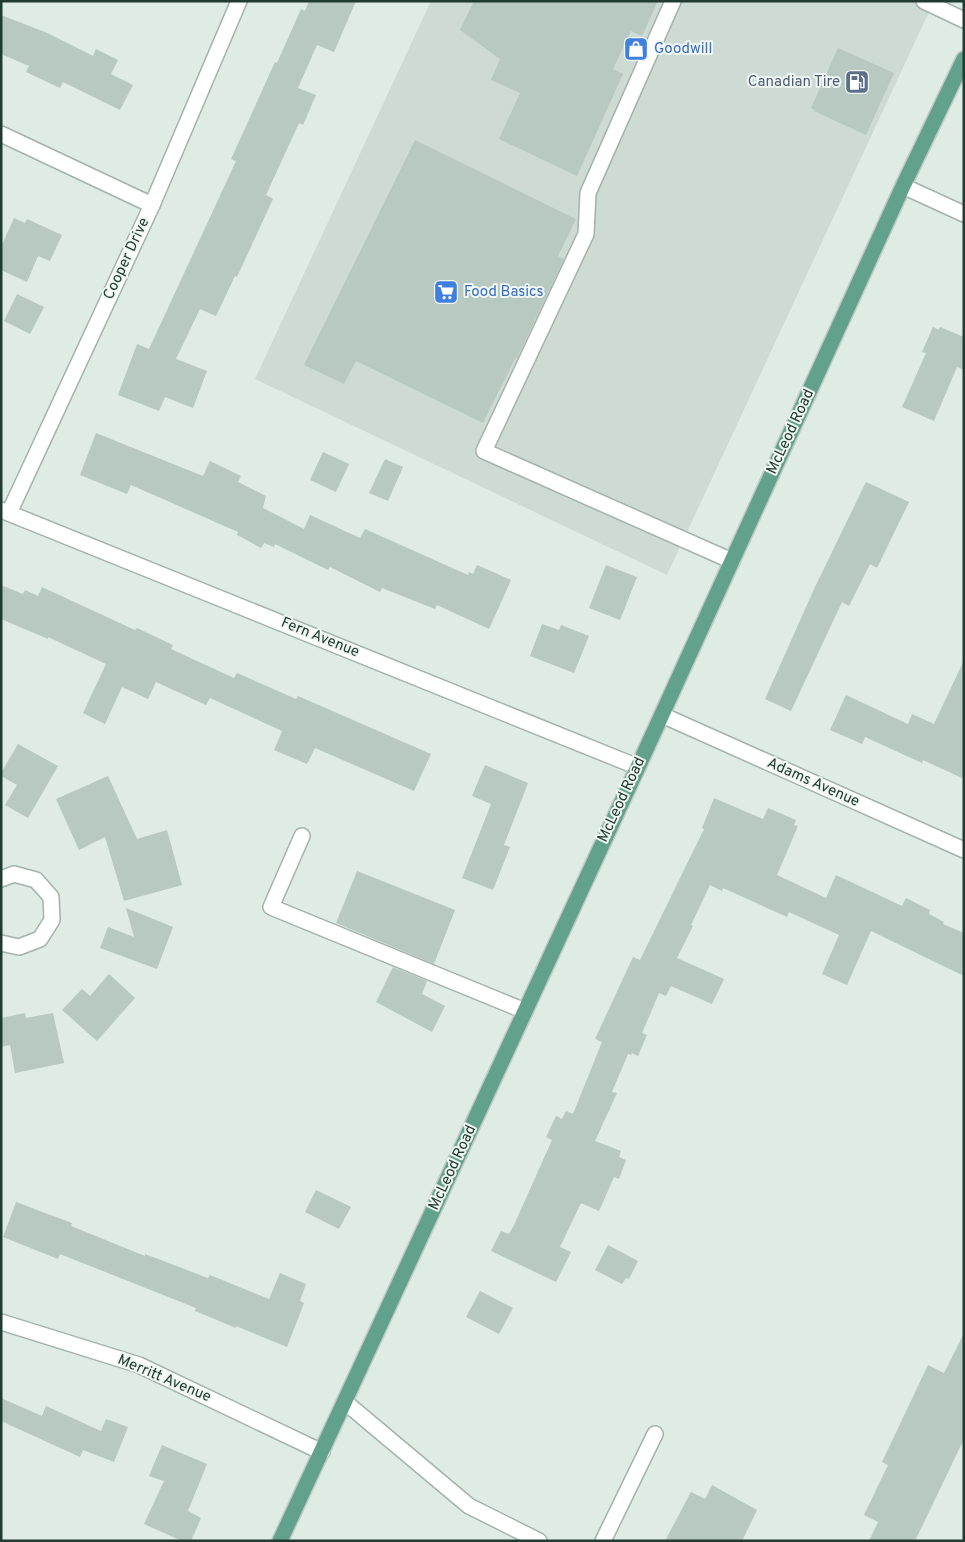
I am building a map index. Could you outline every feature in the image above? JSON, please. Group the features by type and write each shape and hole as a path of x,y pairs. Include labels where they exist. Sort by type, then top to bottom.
{"main road":[{"name":"McLeod Road","path":"280,1541 662,715 903,186 964,59"}],"street":[{"name":"Cooper Drive","path":"5,511 152,205 239,1"},
{"path":"674,1 588,193 586,234 484,451 732,561"},
{"path":"924,1 964,20"},
{"path":"1,134 152,205"},
{"path":"903,186 964,214"},
{"name":"Fern Avenue","path":"5,511 638,767"},
{"name":"Adams Avenue","path":"662,715 964,850"},
{"path":"302,836 271,907 525,1011"},
{"path":"1,879 14,874 36,880 51,897 52,920 40,939 19,947 1,942"},
{"name":"Merritt Avenue","path":"1,1322 139,1365 322,1452"},
{"path":"345,1402 469,1506 539,1541"},
{"path":"603,1541 655,1434"}],"shaded area":[{"path":"431,1 934,1 667,575 255,379"}],"building":[{"path":"309,1 356,1 334,52 317,45 298,88 316,95 303,125 299,123 266,195 273,199 237,277 235,276 216,316 200,309 176,359 207,371 193,408 165,397 159,411 118,395 137,344 149,349 236,161 231,159 275,62 277,63 301,9 305,11"},
{"path":"474,1 658,1 642,36 631,31 613,69 623,74 577,176 499,139 520,93 491,80 500,59 460,30"},
{"path":"1,15 45,32 93,56 96,49 118,60 111,74 133,85 120,110 63,82 60,88 26,72 29,66 1,54"},
{"path":"838,48 894,73 866,135 811,108"},
{"name":"Food Basics","path":"415,140 576,219 558,256 564,259 517,358 483,423 356,361 344,384 304,365"},
{"path":"14,218 25,223 27,219 62,235 50,261 38,256 27,282 1,270 1,247"},
{"path":"17,294 44,307 30,334 4,321"},
{"path":"933,327 939,330 940,327 964,337 964,370 957,367 934,421 902,407 926,353 922,352"},
{"path":"96,433 203,476 210,461 241,476 238,482 266,496 263,508 304,529 310,515 360,538 365,529 468,575 469,572 473,574 477,565 511,580 489,629 437,605 435,609 382,588 380,592 330,567 328,570 275,544 274,547 264,543 261,548 237,535 238,532 131,485 127,494 80,475"},
{"path":"323,452 349,464 336,492 310,480"},
{"path":"385,459 403,467 388,501 369,493"},
{"path":"866,482 909,502 877,568 870,564 849,606 842,602 791,711 765,699 815,587"},
{"path":"606,565 637,577 620,620 589,608"},
{"path":"1,585 23,594 25,590 38,596 42,587 135,630 137,628 173,645 171,649 234,678 237,673 296,699 298,696 431,754 414,791 315,748 307,764 274,750 282,731 210,698 206,705 156,682 148,699 122,687 105,724 83,713 106,664 48,637 48,639 1,619"},
{"path":"542,624 559,630 561,625 589,636 574,673 530,656"},
{"path":"964,660 964,779 923,760 922,763 865,737 862,744 830,730 846,695 908,724 912,714 934,724"},
{"path":"18,744 58,766 28,818 5,805 17,785 1,776"},
{"path":"485,765 528,783 504,845 510,847 493,890 462,878 491,804 472,796"},
{"path":"108,776 137,839 167,830 182,885 124,901 105,837 79,850 56,799"},
{"path":"714,798 763,819 768,808 796,820 794,825 798,826 777,875 826,898 836,875 902,906 906,898 930,910 929,914 944,922 943,924 964,933 964,976 871,931 847,985 822,974 839,935 789,912 787,917 723,888 722,891 710,885 677,958 724,979 712,1004 671,986 666,996 659,993 642,1033 647,1035 638,1056 632,1053 631,1055 628,1054 612,1092 617,1093 595,1141 621,1151 619,1157 626,1160 619,1179 614,1177 599,1211 581,1203 560,1247 571,1252 556,1282 491,1251 501,1231 509,1234 514,1225 552,1140 546,1137 556,1116 562,1119 566,1111 573,1114 602,1042 595,1039 633,957 640,960 704,829 702,828"},
{"path":"357,871 455,910 434,964 336,923"},
{"path":"126,908 173,927 157,969 100,948 108,927 134,937"},
{"path":"393,967 427,981 422,994 445,1006 432,1032 376,1002"},
{"path":"109,974 135,998 97,1041 62,1010 82,989 90,996"},
{"path":"25,1013 26,1018 53,1013 64,1063 15,1073 10,1045 1,1047 1,1018"},
{"path":"316,1190 351,1207 339,1229 305,1212"},
{"path":"16,1202 72,1223 71,1226 145,1256 145,1254 208,1278 210,1275 269,1299 280,1273 306,1284 300,1301 304,1303 287,1347 236,1326 236,1328 195,1311 196,1308 60,1254 58,1259 3,1237"},
{"path":"608,1245 638,1261 629,1279 626,1278 622,1284 595,1270"},
{"path":"480,1291 513,1308 499,1334 466,1317"},
{"path":"964,1333 964,1439 915,1541 869,1541 878,1522 864,1515 888,1465 882,1462 928,1365 944,1373"},
{"path":"1,1398 42,1416 46,1406 101,1431 106,1419 128,1427 114,1462 83,1450 80,1457 1,1421"},
{"path":"162,1445 207,1464 188,1511 201,1518 191,1541 182,1541 144,1524 164,1481 149,1476"},
{"path":"712,1485 757,1510 742,1541 665,1541 691,1492 705,1499"}],"place":[{"name":"Goodwill","path":"636,49"},
{"name":"Canadian Tire","path":"857,82"},
{"name":"Food Basics","path":"446,292"}]}
